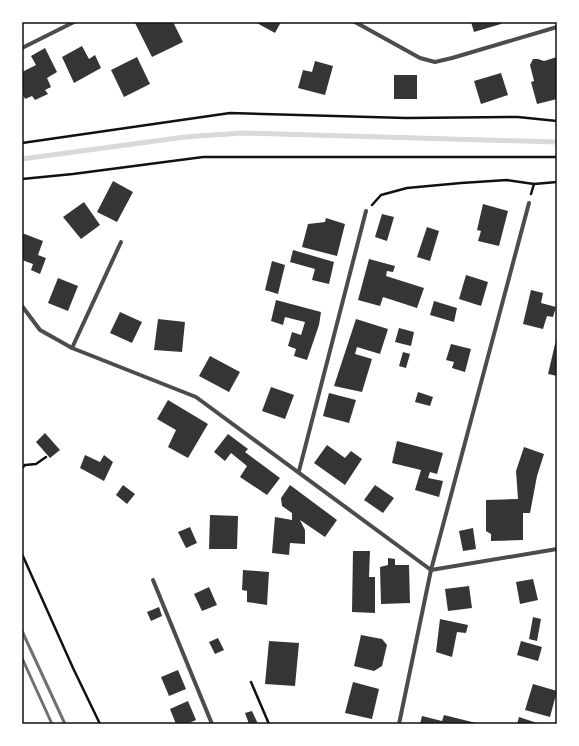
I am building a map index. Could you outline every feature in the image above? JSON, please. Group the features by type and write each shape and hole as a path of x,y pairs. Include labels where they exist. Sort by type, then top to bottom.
{"street":[{"path":"22,48 74,22"},
{"path":"355,22 420,58 436,62 557,27"},
{"path":"399,724 431,570 529,203"},
{"path":"299,472 366,210"},
{"path":"72,348 120,242"},
{"path":"22,306 40,330 72,348 196,397 431,570 557,549"},
{"path":"153,580 212,724"}],"path":[{"path":"22,143 230,113 406,118 518,117 557,121"},
{"path":"22,179 73,174 203,156 557,157"},
{"path":"366,210 381,195 407,188 507,180 534,184 557,182"},
{"path":"529,203 534,184"},
{"path":"22,468 25,465 36,464 46,457"},
{"path":"22,554 100,724"},
{"path":"251,682 269,724"}],"building":[{"path":"173,22 183,42 152,57 135,23"},
{"path":"255,22 281,22 275,33"},
{"path":"471,22 501,22 501,24 474,32"},
{"path":"82,46 89,59 95,55 101,68 74,83 62,57"},
{"path":"45,48 57,72 47,78 51,87 45,90 48,94 35,100 32,96 25,99 22,92 22,72 36,65 31,56"},
{"path":"137,57 150,84 124,97 111,70"},
{"path":"557,57 557,99 537,104 531,82 534,81 530,65 533,59 544,61"},
{"path":"315,61 333,66 325,95 298,88 303,70 312,72"},
{"path":"501,73 508,95 481,104 474,81"},
{"path":"394,75 417,75 417,99 394,99"},
{"path":"113,181 133,192 117,222 97,212"},
{"path":"84,202 100,225 81,239 63,217"},
{"path":"483,204 508,211 499,246 478,241 481,231 477,230"},
{"path":"382,214 394,217 387,241 375,237"},
{"path":"326,218 345,224 337,256 302,247 308,224 325,222"},
{"path":"427,227 439,231 430,261 417,257"},
{"path":"22,233 43,241 38,255 46,258 40,274 31,270 33,264 22,260"},
{"path":"293,250 334,262 329,284 312,280 315,269 290,262"},
{"path":"369,259 395,266 393,272 387,271 386,276 424,288 417,308 383,297 380,306 358,300"},
{"path":"272,261 285,265 278,294 265,290"},
{"path":"466,275 488,282 481,306 459,299"},
{"path":"58,278 78,286 68,311 48,303"},
{"path":"531,290 543,293 541,303 556,307 553,317 547,316 543,329 523,324"},
{"path":"276,300 321,312 319,325 307,360 294,356 296,349 288,346 292,332 301,335 305,322 285,317 283,325 271,321"},
{"path":"434,301 457,308 454,322 430,315"},
{"path":"120,312 142,322 132,343 110,333"},
{"path":"158,319 185,322 182,352 154,350"},
{"path":"356,319 388,329 380,354 357,347 355,354 372,359 362,392 334,386"},
{"path":"399,328 414,332 411,346 395,342"},
{"path":"557,340 557,376 548,374"},
{"path":"451,344 471,349 465,372 452,368 454,362 446,360"},
{"path":"403,352 410,354 406,368 399,366"},
{"path":"210,356 240,372 229,392 199,376"},
{"path":"271,387 294,395 285,419 262,411"},
{"path":"418,392 433,397 430,406 415,402"},
{"path":"329,393 356,400 349,423 323,416"},
{"path":"168,400 208,424 188,458 168,447 176,430 157,419"},
{"path":"45,433 60,450 50,458 36,442"},
{"path":"228,434 248,449 245,452 280,478 267,495 240,477 247,466 231,453 225,461 214,452"},
{"path":"397,441 443,453 437,474 430,472 428,478 443,481 439,497 415,490 421,470 392,463"},
{"path":"327,445 345,458 351,451 362,459 345,485 314,463"},
{"path":"524,447 544,454 537,476 530,513 523,513 523,540 491,541 491,534 486,531 486,500 518,499 516,471"},
{"path":"85,455 100,462 104,455 113,462 104,481 80,468"},
{"path":"123,485 135,494 127,504 116,495"},
{"path":"290,485 337,520 325,537 300,520 305,530 305,544 290,543 289,555 272,553 275,517 292,520 292,513 282,506 281,498"},
{"path":"375,485 394,498 383,513 364,500"},
{"path":"210,515 238,516 237,549 209,549"},
{"path":"190,527 197,543 186,548 178,532"},
{"path":"473,528 476,549 463,551 459,531"},
{"path":"353,551 370,551 369,577 375,577 375,613 352,612"},
{"path":"388,558 395,559 395,565 409,565 410,603 381,604 380,567 388,565"},
{"path":"243,570 269,572 267,605 247,602 247,591 242,590"},
{"path":"533,579 538,600 520,604 516,582"},
{"path":"469,586 472,608 448,611 445,589"},
{"path":"209,587 217,605 202,611 194,594"},
{"path":"159,607 162,616 151,621 147,612"},
{"path":"533,617 541,619 537,641 529,639"},
{"path":"440,619 468,625 466,633 457,632 452,657 436,652"},
{"path":"361,635 382,639 387,645 382,666 374,671 354,666"},
{"path":"218,638 224,650 215,654 209,642"},
{"path":"269,641 299,643 295,686 265,684"},
{"path":"521,641 542,647 538,661 517,655"},
{"path":"178,670 186,689 169,696 161,677"},
{"path":"353,682 379,689 372,719 345,713"},
{"path":"533,684 557,691 550,717 525,710"},
{"path":"188,701 196,720 187,724 176,724 170,709"},
{"path":"252,711 258,724 249,724 245,713"},
{"path":"444,715 476,724 420,724 422,716 442,721"},
{"path":"519,717 540,724 517,724"}],"waterway":[{"path":"22,159 185,137 242,133 557,142"}],"railway":[{"path":"22,631 65,724"},
{"path":"22,658 52,724"}]}
